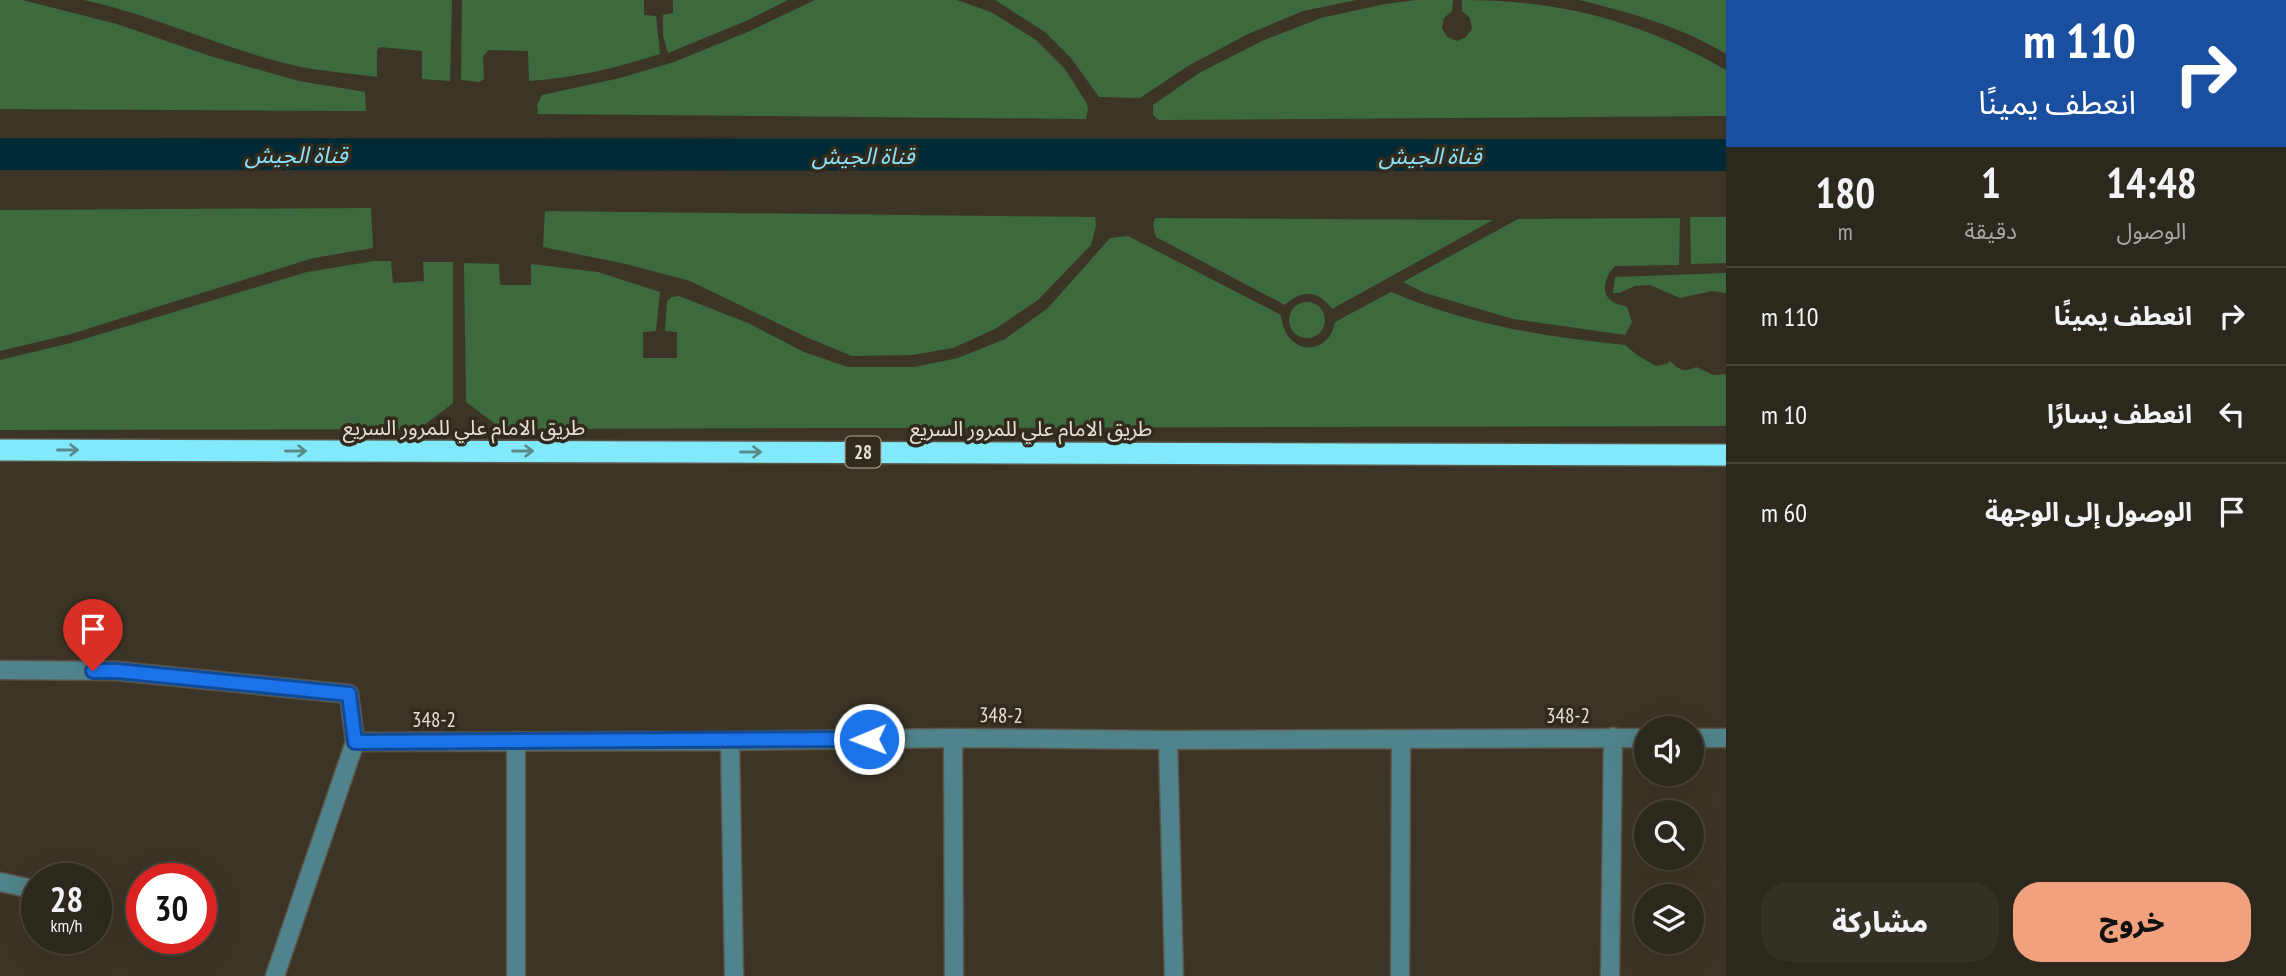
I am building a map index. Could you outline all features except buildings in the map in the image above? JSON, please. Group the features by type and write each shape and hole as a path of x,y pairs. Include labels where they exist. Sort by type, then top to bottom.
{"highway":[{"name":"طريق الامام علي للمرور السريع","path":"0,450 1726,455"}],"street":[{"path":"0,670 117,671 349,694 355,742 275,976"},
{"path":"1610,976 1613,737"},
{"path":"953,738 954,976"},
{"name":"348-2","path":"355,742 1634,738"},
{"path":"1704,738 1726,738"},
{"path":"1400,976 1401,739"},
{"path":"1168,740 1174,976"},
{"path":"516,741 516,976"},
{"path":"730,741 734,976"},
{"path":"0,882 21,887"}],"green space":[{"path":"0,0 22,0 117,24 210,56 299,81 365,92 366,111 0,109"},
{"path":"84,0 452,0 450,81 422,79 422,51 380,47 377,50 377,77 310,69 246,52 139,15"},
{"path":"462,0 644,0 644,15 656,16 660,54 595,72 529,81 528,51 489,50 483,56 484,79 479,82 461,80"},
{"path":"673,0 788,0 746,21 668,53 663,36 663,15 673,13"},
{"path":"815,0 957,0 991,12 1036,40 1065,69 1087,104 1086,119 538,114 537,105 542,95 620,78 674,62 750,31"},
{"path":"995,0 1356,0 1303,11 1248,34 1188,66 1140,98 1099,97 1071,58 1045,32"},
{"path":"1416,0 1453,0 1452,11 1444,18 1442,28 1447,37 1457,41 1466,37 1472,29 1470,18 1462,11 1462,0 1533,4 1566,9 1631,26 1663,38 1726,70 1726,116 1159,120 1153,115 1153,105 1199,73 1264,40 1321,18"},
{"path":"1579,0 1726,0 1726,54 1655,21"},
{"path":"371,208 373,248 313,258 71,334 0,351 0,210"},
{"path":"545,211 1095,217 1096,226 1091,245 1038,300 995,329 953,348 912,355 852,356 690,281 626,264 543,247"},
{"path":"1690,217 1726,217 1726,263 1691,264"},
{"path":"1155,218 1493,220 1332,309 1321,298 1310,294 1298,296 1285,305 1156,237 1153,226"},
{"path":"1680,218 1679,265 1615,266 1608,275 1606,295 1615,303 1627,307 1632,322 1625,335 1513,319 1425,293 1403,282 1518,219"},
{"path":"1128,236 1281,315 1284,329 1298,345 1316,346 1325,342 1335,322 1391,292 1449,313 1506,328 1625,345 1656,366 1670,361 1682,370 1696,367 1713,375 1726,374 1726,426 502,429 466,402 464,263 499,264 500,285 531,285 531,264 598,272 660,292 656,331 643,332 643,358 677,358 677,332 665,331 667,301 679,296 748,323 804,352 848,367 914,367 958,358 1005,339 1048,308 1110,238"},
{"path":"374,261 391,261 393,283 424,281 423,262 453,262 453,403 419,429 0,430 0,360 71,343 307,272"},
{"path":"1726,273 1726,293 1712,291 1680,298 1650,285 1635,286 1613,293 1615,277"},
{"path":"1307,302 1320,307 1325,320 1320,333 1307,338 1294,333 1289,320 1294,307"}],"waterway":[{"name":"قناة الجيش","path":"0,154 1726,155"}],"route":[{"path":"93,671 117,671 349,694 355,742 869,739"}]}
